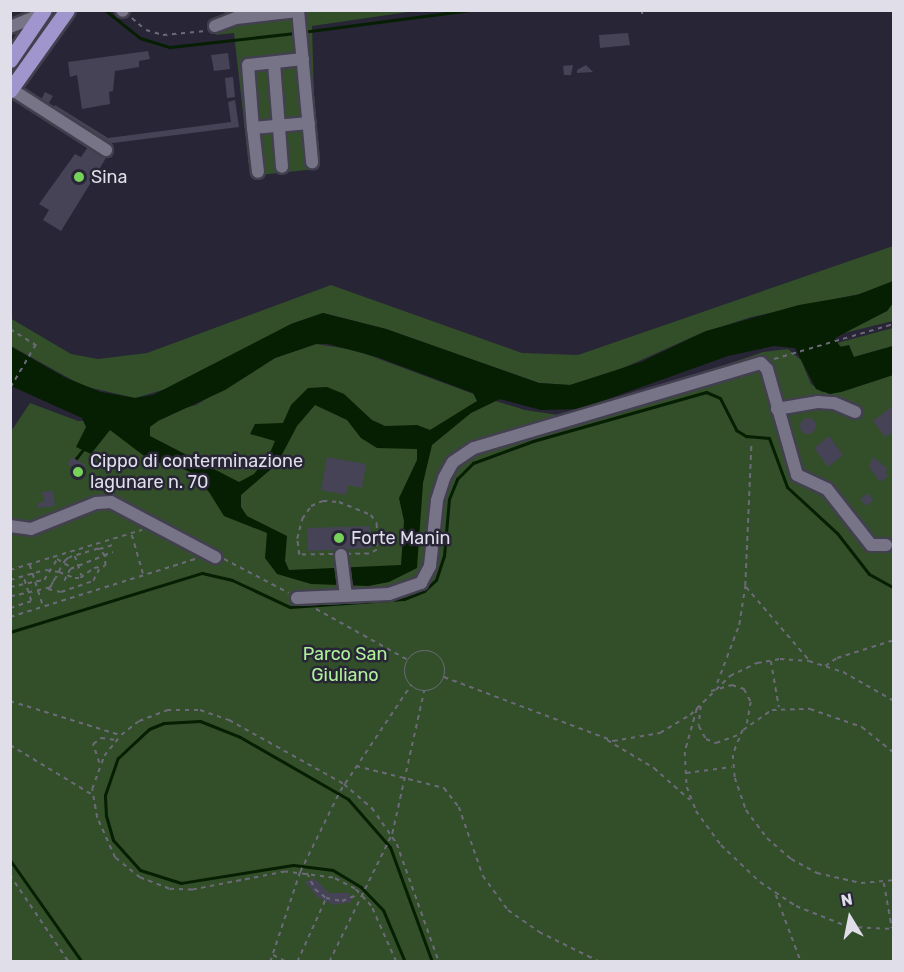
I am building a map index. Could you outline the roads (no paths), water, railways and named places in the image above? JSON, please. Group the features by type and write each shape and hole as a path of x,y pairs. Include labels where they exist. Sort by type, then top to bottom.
{"main road":[{"path":"14,54 43,10"},
{"path":"10,78 56,10"},
{"path":"11,90 67,10"}],"street":[{"path":"14,54 10,27 26,24 43,10"},
{"path":"215,26 236,18 293,11 300,32 312,162"},
{"path":"258,172 248,65 303,59"},
{"path":"274,63 282,167"},
{"path":"11,90 106,150"},
{"path":"253,128 309,123"},
{"path":"297,598 345,592 389,594 421,583 430,566 437,500 444,478 453,462 474,448 761,363 767,369 797,474 827,489 871,545 886,545"},
{"path":"777,409 818,402 834,403 855,412"},
{"path":"10,526 31,529 104,502 124,506 214,557"},
{"path":"342,560 345,592"}],"waterway":[{"path":"105,10 140,38 170,47 295,33"},
{"path":"302,32 471,10"},
{"path":"10,632 202,573 232,580 290,607 404,599 424,591 436,580 444,556 449,499 457,479 473,463 533,441 706,392 720,398 736,430 746,436 769,438 787,487 837,533 869,574 894,588"},
{"path":"74,461 85,447"},
{"path":"405,962 383,910 361,887 333,870 293,865 181,883 140,870 113,840 106,816 105,795 118,758 149,729 164,723 200,721 240,737 348,799 390,847 432,962"},
{"path":"10,860 82,962"}],"place":[{"name":"Sina","path":"79,177"},
{"name":"Cippo di conterminazione lagunare n. 70","path":"78,472"},
{"name":"Forte Manin","path":"339,538"}],"park label":[{"name":"Parco San Giuliano","path":"345,665"}]}
